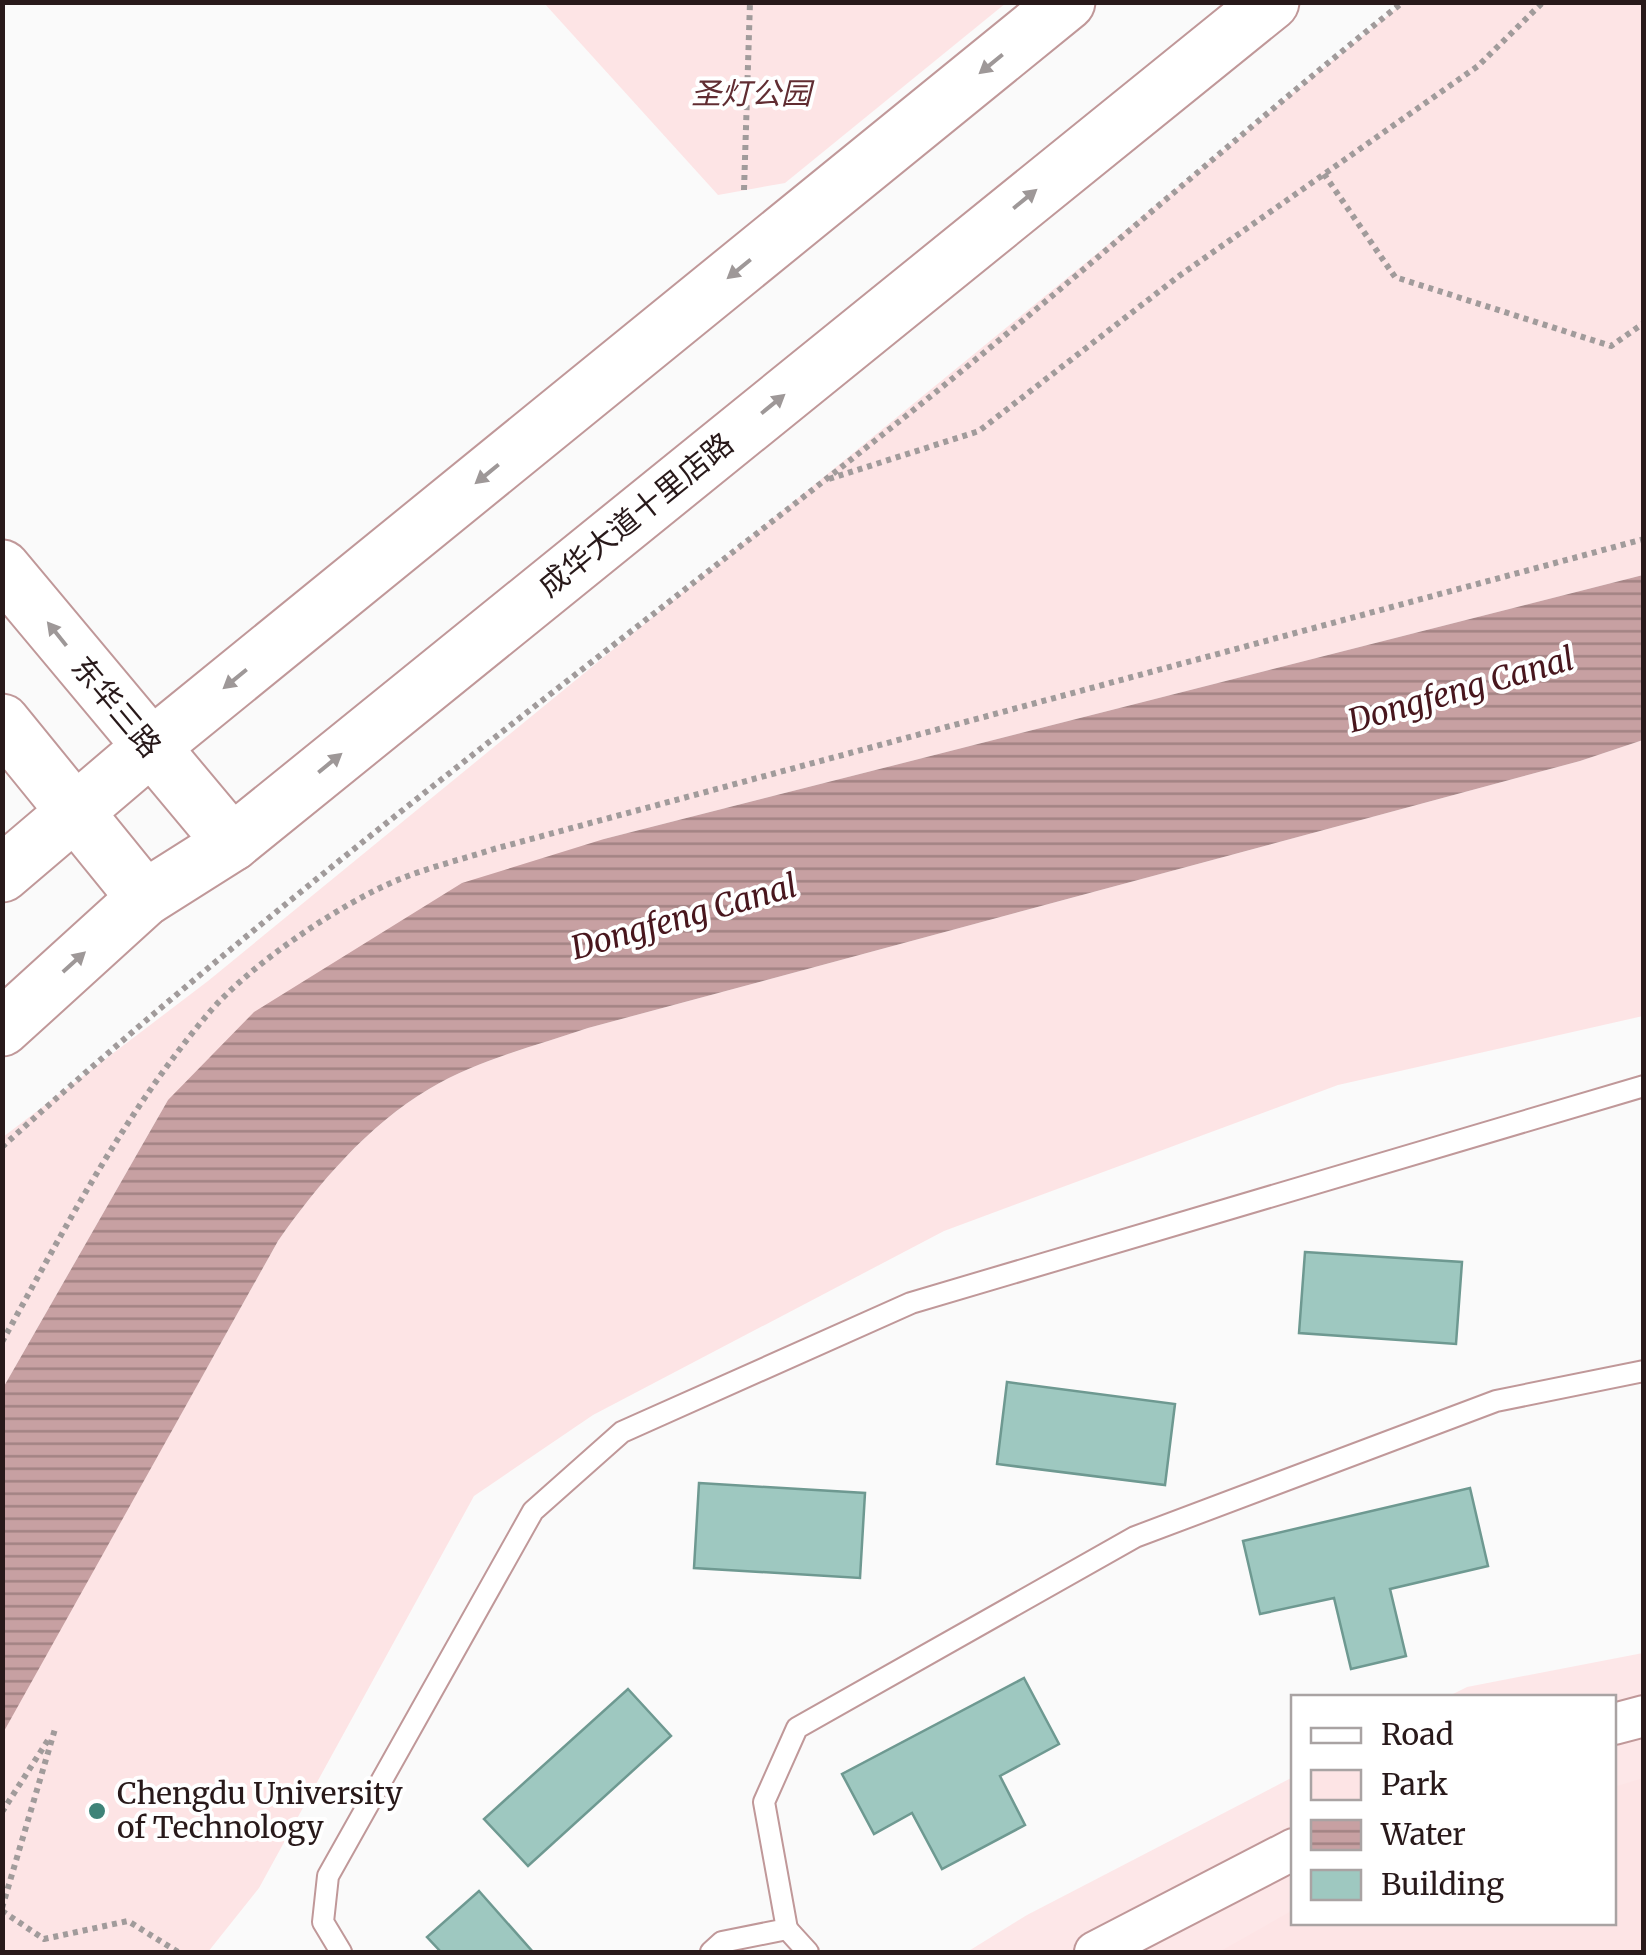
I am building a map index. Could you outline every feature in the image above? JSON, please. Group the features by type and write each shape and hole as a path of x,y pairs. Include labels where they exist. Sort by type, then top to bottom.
{"main road":[{"path":"2,874 150,748 1067,2"},
{"name":"成华大道十里店路","path":"2,1028 144,898 232,843 1272,2"},
{"name":"东华三路","path":"2,568 232,843"},
{"path":"2,722 144,898"}],"street":[{"path":"1616,1723 1644,1716"},
{"path":"1095,1952 1291,1852"}],"lane":[{"path":"340,1952 323,1922 328,1876 532,1511 622,1432 910,1303 1644,1086"},
{"path":"808,1952 787,1928 764,1802 797,1728 1135,1536 1496,1401 1644,1371"},
{"path":"711,1952 722,1942 787,1928"}],"path":[{"path":"744,190 750,2"},
{"path":"2,1148 137,1025 322,871 926,400 1240,132 1403,2"},
{"path":"823,481 980,431 1179,276 1478,66 1543,2"},
{"path":"1324,174 1395,277 1611,346 1644,323"},
{"path":"2,1342 79,1203 156,1084 210,1010 302,932 398,880 513,844 1644,539"},
{"path":"2,1812 55,1729 2,1910 44,1939 128,1921 178,1952"}],"shaded area":[{"path":"1643,1653 1643,1952 967,1952 1027,1915 1291,1778 1291,1925 1616,1925 1616,1695 1451,1695 1467,1687"}],"green space":[{"name":"圣灯公园","path":"544,3 1006,3 785,183 718,195"},
{"path":"1403,3 1643,3 1643,575 604,839 168,1100 3,1388 3,1137 208,981"},
{"path":"1643,740 1643,1016 1338,1085 944,1231 593,1415 474,1496 259,1888 208,1952 3,1952 2,1733 278,1241 346,1157 385,1120 429,1089 467,1070 588,1028 1580,761"},
{"path":"1643,1778 1643,1952 1219,1952 1291,1911 1291,1925 1616,1925 1616,1786"}],"water":[{"name":"Dongfeng Canal","path":"1643,575 1643,740 1580,761 588,1028 467,1070 407,1104 346,1157 278,1241 3,1733 3,1388 168,1100 254,1012 462,883 604,839"}],"building":[{"path":"1305,1252 1462,1262 1456,1344 1299,1333"},
{"path":"1007,1382 1175,1404 1165,1485 997,1464"},
{"path":"699,1483 865,1493 860,1578 694,1568"},
{"path":"1470,1488 1488,1566 1390,1589 1406,1656 1351,1669 1334,1598 1260,1614 1243,1541"},
{"path":"1024,1678 1059,1744 1000,1776 1025,1825 942,1869 912,1813 874,1834 842,1774"},
{"path":"628,1689 671,1736 528,1866 484,1819"},
{"path":"479,1891 533,1952 441,1952 427,1937"}],"place":[{"name":"Chengdu University of Technology","path":"97,1811"}]}
